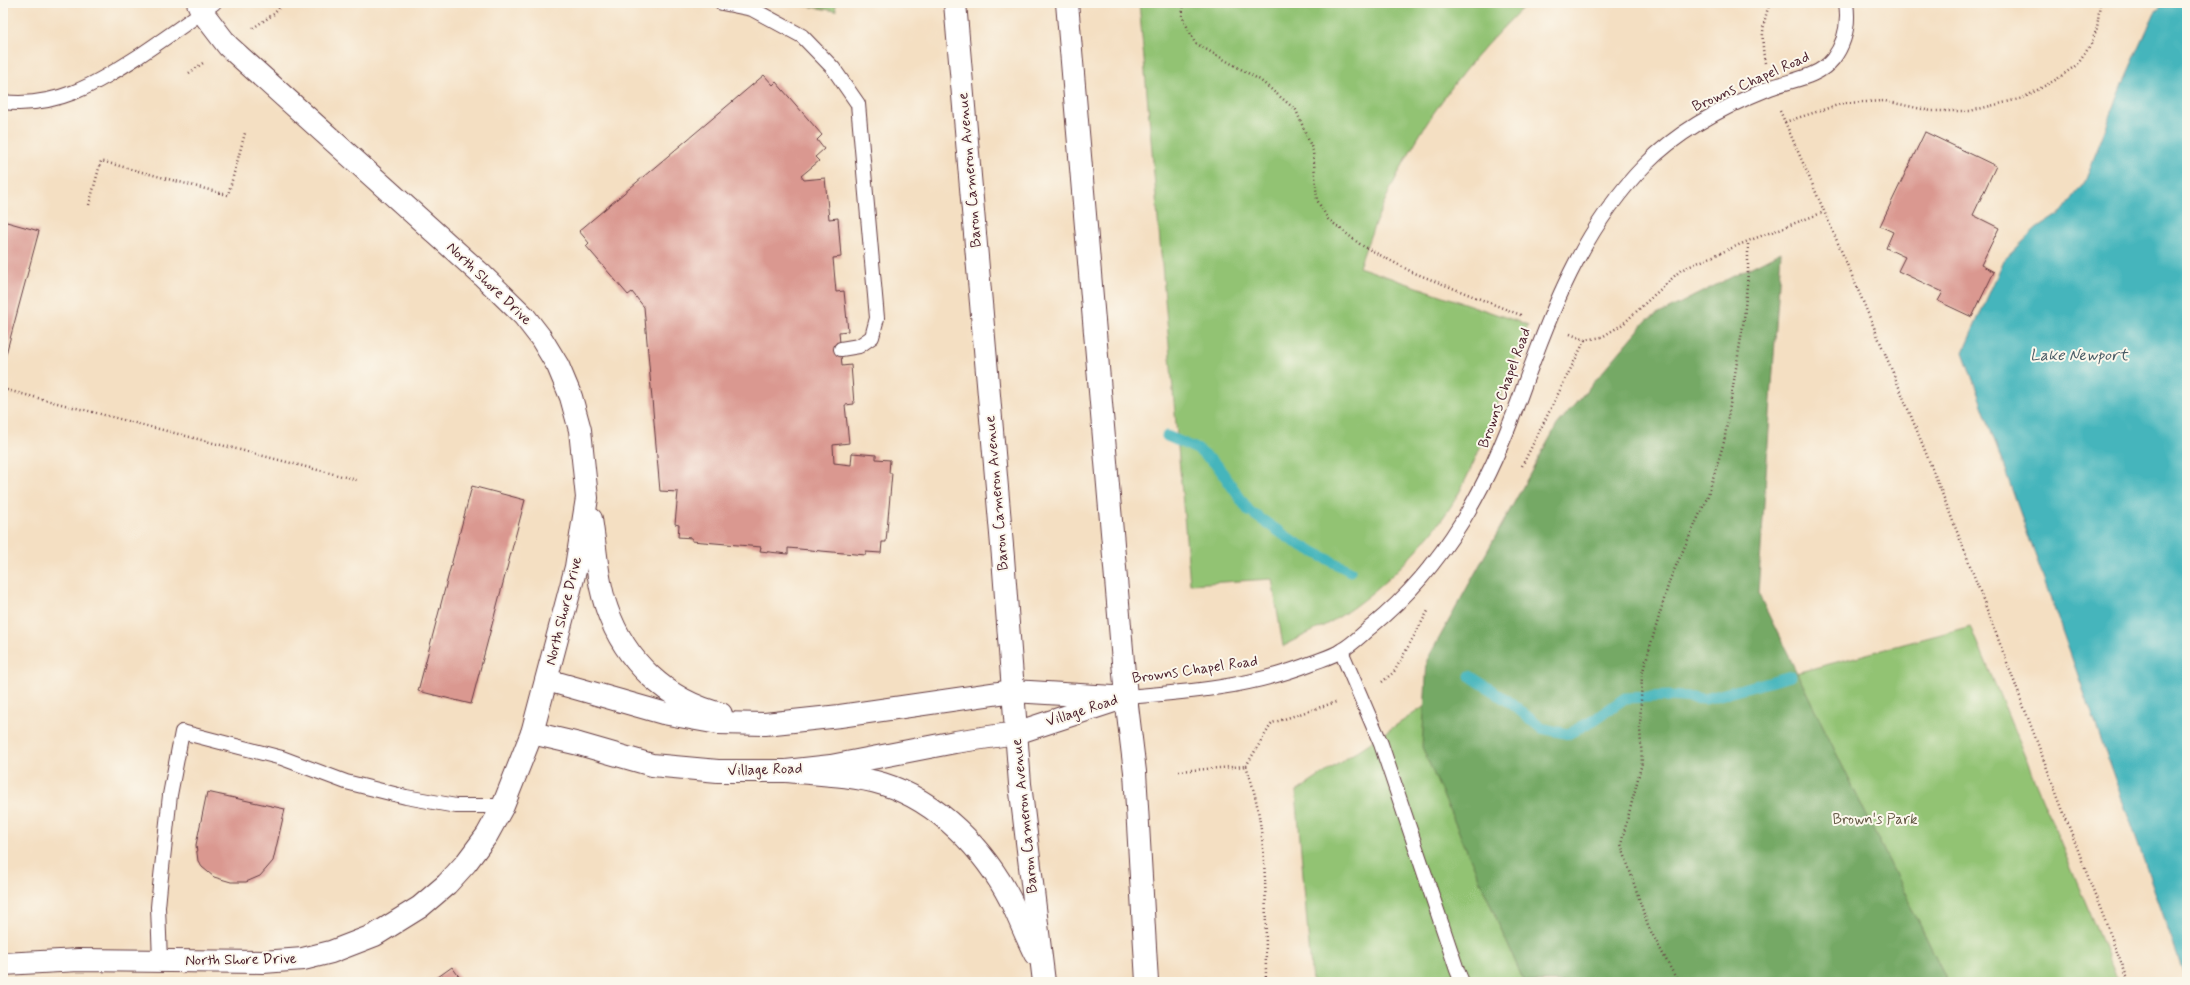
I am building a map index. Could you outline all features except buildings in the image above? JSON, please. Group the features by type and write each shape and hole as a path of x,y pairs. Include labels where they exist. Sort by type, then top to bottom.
{"street":[{"name":"Baron Cameron Avenue","path":"955,3 1020,784 1043,976"},
{"path":"1067,3 1126,697 1135,772 1147,982"},
{"name":"North Shore Drive","path":"3,964 79,960 263,962 304,959 331,952 375,935 420,907 447,884 480,845 503,806 532,733 547,680 581,544 587,498 580,430 571,397 555,361 532,327 483,276 228,46 205,6"},
{"path":"587,498 606,609 624,646 639,666 684,701 711,712 765,724"},
{"name":"Village Road","path":"547,680 663,713 688,719 718,723 765,724 840,716 1013,691 1126,697"},
{"name":"Village Road","path":"532,733 579,744 652,765 718,771 786,771 831,766 940,745 1016,733 1126,697"},
{"path":"786,771 866,780 884,784 908,794 937,812 966,838 1000,881 1011,901 1043,976"}],"lane":[{"path":"722,3 752,9 802,36 833,68 858,104 877,318 872,337 859,346 841,349"},
{"name":"Browns Chapel Road","path":"1126,697 1188,692 1257,681 1304,666 1341,651 1385,615 1416,584 1446,547 1494,465 1546,325 1578,256 1605,213 1646,164 1685,131 1769,89 1815,73 1832,61 1842,43 1848,20 1846,3"},
{"path":"3,102 47,101 73,94 99,82 205,6"},
{"path":"1341,651 1381,744 1462,982"},
{"path":"160,961 158,907 159,893 170,795 182,732 282,758 362,787 456,806 503,806"}],"path":[{"path":"1184,3 1182,16 1195,44 1260,80 1296,110 1313,151 1317,200 1328,219 1361,245 1412,272 1585,340 1602,337 1623,324 1681,270 1748,241 1824,212"},
{"path":"1770,3 1764,18 1762,46 1769,89 1824,212 1936,478 2069,831 2129,982"},
{"path":"1785,122 1844,102 1885,101 1931,111 1970,111 2023,98 2057,79 2078,64 2091,44 2097,28 2100,3"},
{"path":"89,205 101,161 228,195 245,133"},
{"path":"1678,982 1648,926 1621,844 1642,763 1640,727 1642,674 1670,579 1707,498 1724,442 1744,319 1748,272 1748,241"},
{"path":"3,389 357,480"},
{"path":"1179,771 1246,766 1257,802 1260,824 1264,883 1266,982"}],"green space":[{"path":"789,3 835,3 836,11"},
{"path":"1139,3 1528,3 1475,58 1453,85 1415,142 1384,203 1359,267 1528,325 1488,430 1460,491 1437,526 1407,561 1373,592 1339,617 1283,646 1272,579 1190,584"},
{"path":"1781,252 1758,593 1948,982 1524,982 1422,747 1427,660 1557,425 1647,320"},
{"name":"Brown's Park","path":"1971,626 2118,982 1312,982 1296,792 1470,676 1568,734"}],"water":[{"name":"Lake Newport","path":"2165,3 2187,3 2187,982 1963,352 2004,260 2036,229 2062,212 2084,183 2127,74 2155,12"}],"waterway":[{"path":"1167,436 1197,449 1217,465 1249,511 1293,541 1350,571"},
{"path":"1470,676 1511,703 1541,728 1568,734 1594,720 1625,698 1670,696 1705,699 1791,676"}]}
